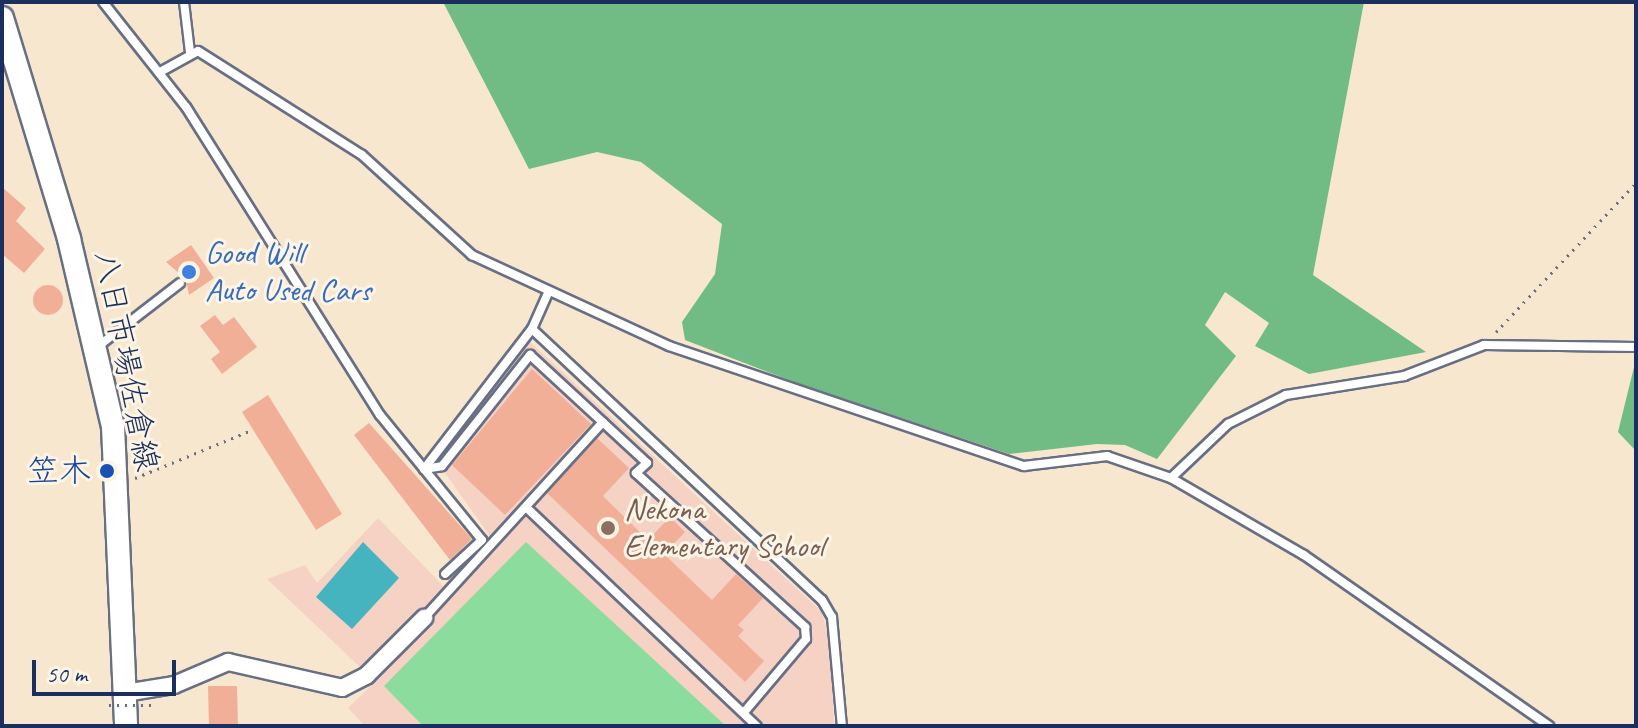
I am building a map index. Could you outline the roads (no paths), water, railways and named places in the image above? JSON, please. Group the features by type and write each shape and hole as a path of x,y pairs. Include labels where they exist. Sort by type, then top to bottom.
{"main road":[{"name":"八日市場佐倉線","path":"2,18 96,348 122,505 122,707"}],"street":[{"path":"122,707 228,662 342,688 367,675 424,618"}],"lane":[{"path":"103,2 160,72 354,377 482,540 445,574"},
{"path":"184,2 190,52"},
{"path":"160,72 190,52"},
{"path":"190,52 362,155 433,226 547,295 669,346 1024,466 1107,456 1171,478 1304,555 1549,726"},
{"path":"96,348 180,283"},
{"path":"424,469 532,329 547,295"},
{"path":"532,329 822,600 833,626 842,726"},
{"path":"1171,478 1228,424 1286,395 1404,376 1484,345 1636,347"},
{"path":"424,469 442,466 530,355 647,463 636,473 808,632 746,710"},
{"path":"424,618 529,510 603,422"},
{"path":"529,510 746,710 757,726"}],"water":[{"path":"363,542 399,578 352,629 316,597"}],"place":[{"name":"Good Will Auto Used Cars","path":"189,272"},
{"name":"笠木","path":"107,471"},
{"name":"Nekona Elementary School","path":"608,528"}]}
